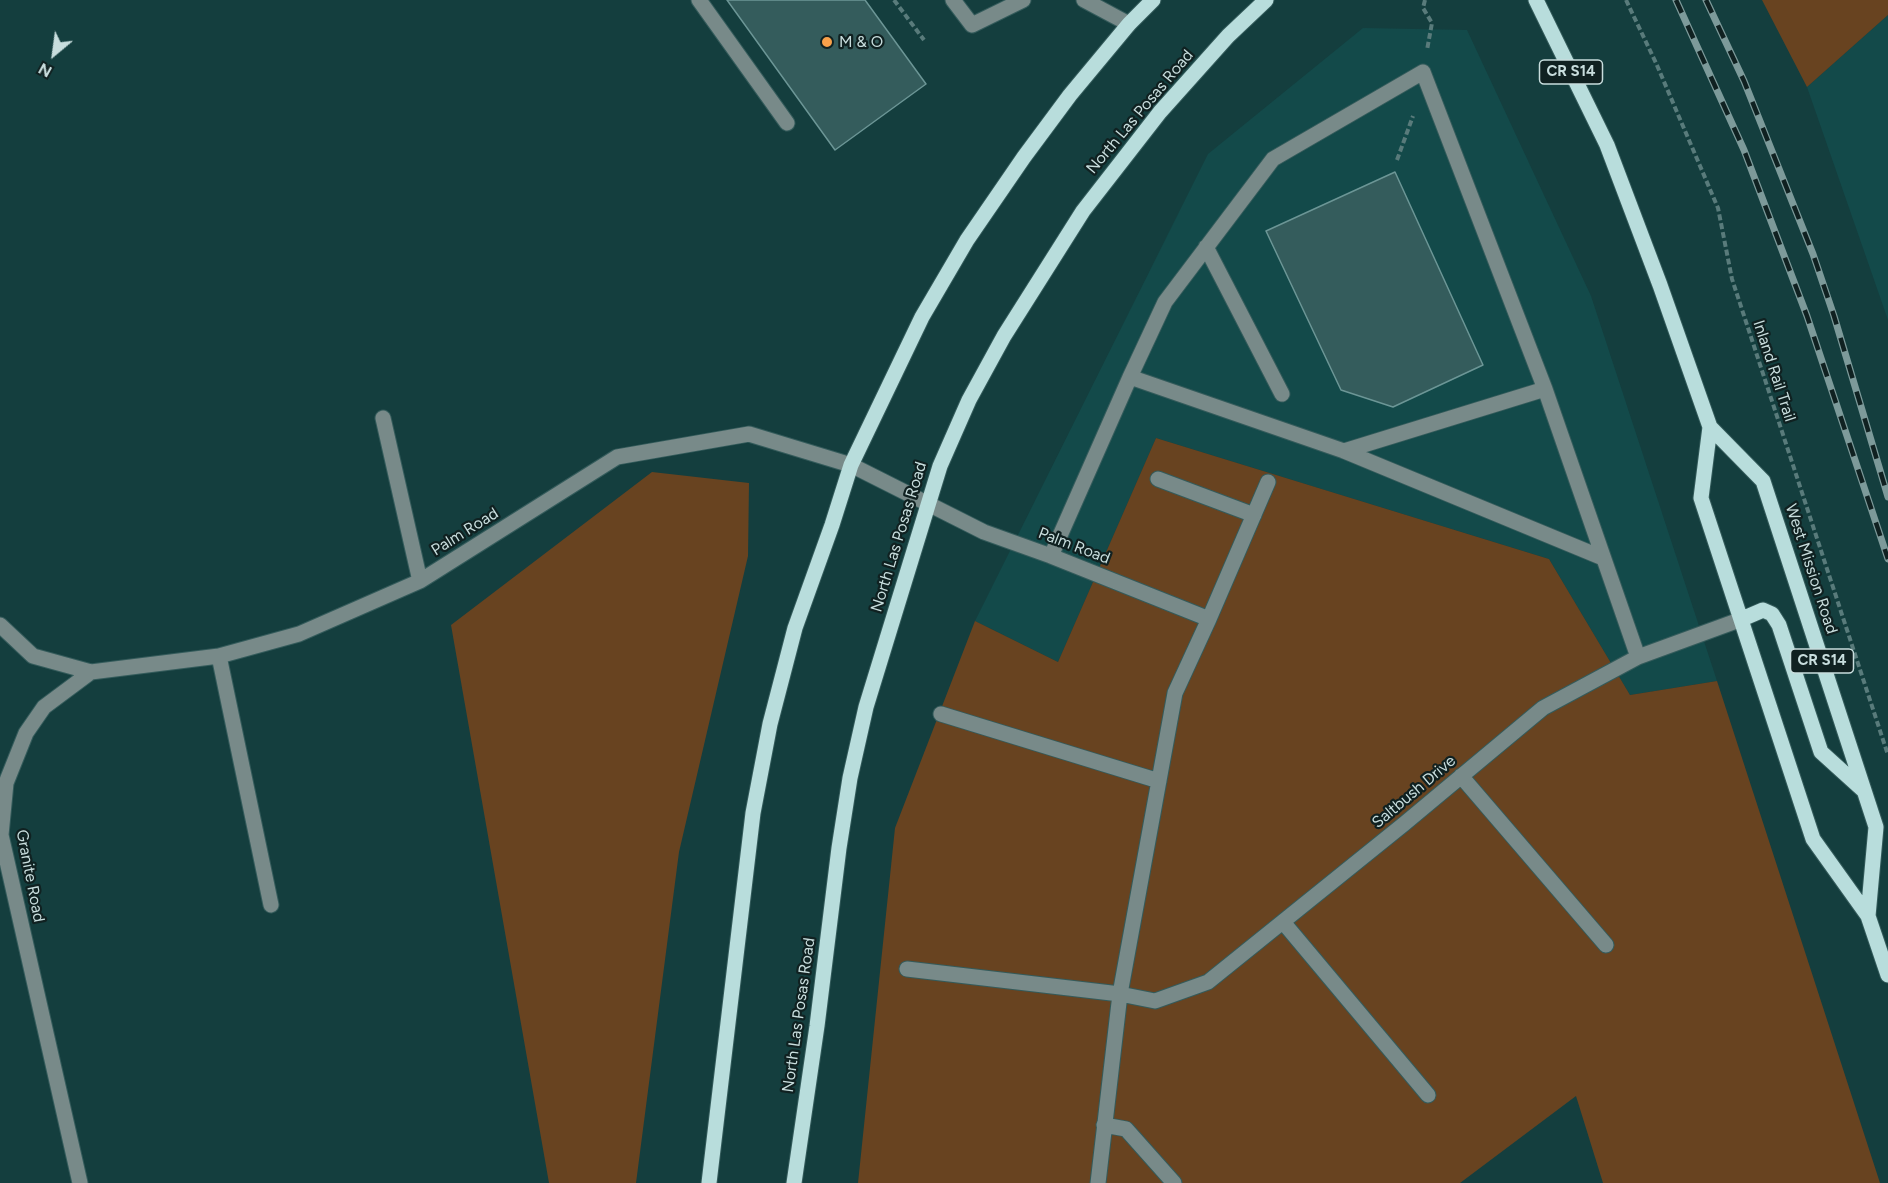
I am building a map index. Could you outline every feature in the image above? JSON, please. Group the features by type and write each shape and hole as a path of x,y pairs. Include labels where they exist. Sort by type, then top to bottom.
{"main road":[{"path":"709,1183 753,813 770,724 795,628 850,465 922,318 967,240 1070,95 1129,24 1153,0"},
{"name":"North Las Posas Road","path":"794,1183 850,778 872,687 940,466 969,400 1009,327 1083,211 1160,112 1228,36 1266,0"},
{"name":"West Mission Road","path":"1536,0 1607,145 1710,427 1762,481 1876,827 1868,916"},
{"name":"West Mission Road","path":"1710,427 1701,498 1813,839 1868,916 1888,975"},
{"path":"1742,619 1762,610 1772,614 1779,625 1821,752 1865,792"}],"street":[{"path":"699,0 787,123"},
{"path":"953,0 972,25 1023,0"},
{"path":"1084,0 1129,24"},
{"path":"1051,556 1165,302 1273,159 1423,72 1545,389 1638,657"},
{"path":"1206,247 1282,394"},
{"path":"1130,377 1344,452 1603,558"},
{"path":"1344,452 1545,389"},
{"path":"383,418 420,581"},
{"name":"Palm Road","path":"91,672 219,656 299,634 420,581 617,457 749,434 850,465 984,532 1209,619"},
{"path":"1158,479 1254,515"},
{"path":"1098,1183 1120,994 1174,693 1209,619 1268,482"},
{"name":"Saltbush Drive","path":"907,969 1120,994 1155,1001 1208,982 1543,708 1638,657 1742,619"},
{"path":"0,625 33,656 91,672"},
{"path":"219,656 270,905"},
{"name":"Granite Road","path":"80,1183 1,835 6,783 26,733 44,707 91,672"},
{"path":"941,714 1159,781"},
{"path":"1461,776 1606,945"},
{"path":"1283,922 1428,1095"},
{"path":"1104,1125 1126,1129 1174,1183"}],"path":[{"path":"894,0 924,40"},
{"name":"Inland Rail Trail","path":"1626,0 1656,63 1718,208 1732,279 1888,755"}],"shaded area":[{"path":"1762,0 1888,0 1888,15 1807,87"},
{"path":"1888,15 1888,320 1807,87"},
{"path":"1363,28 1467,30 1591,296 1717,681 1630,695 1549,559 1156,438 1058,662 975,621 1208,154"},
{"path":"1156,438 1549,559 1630,695 1717,681 1880,1183 1603,1183 1576,1096 1460,1183 858,1183 895,828 975,621 1058,662"},
{"path":"652,472 749,483 748,556 679,852 636,1183 549,1183 451,625"}],"building":[{"name":"M & O","path":"727,0 865,0 926,84 835,150"},
{"path":"1395,172 1483,365 1393,407 1341,390 1266,231"}],"railway":[{"path":"1676,0 1744,150 1807,316 1888,559"},
{"path":"1706,0 1744,81 1813,254 1888,497"}],"place":[{"name":"M & O","path":"827,42"}]}
